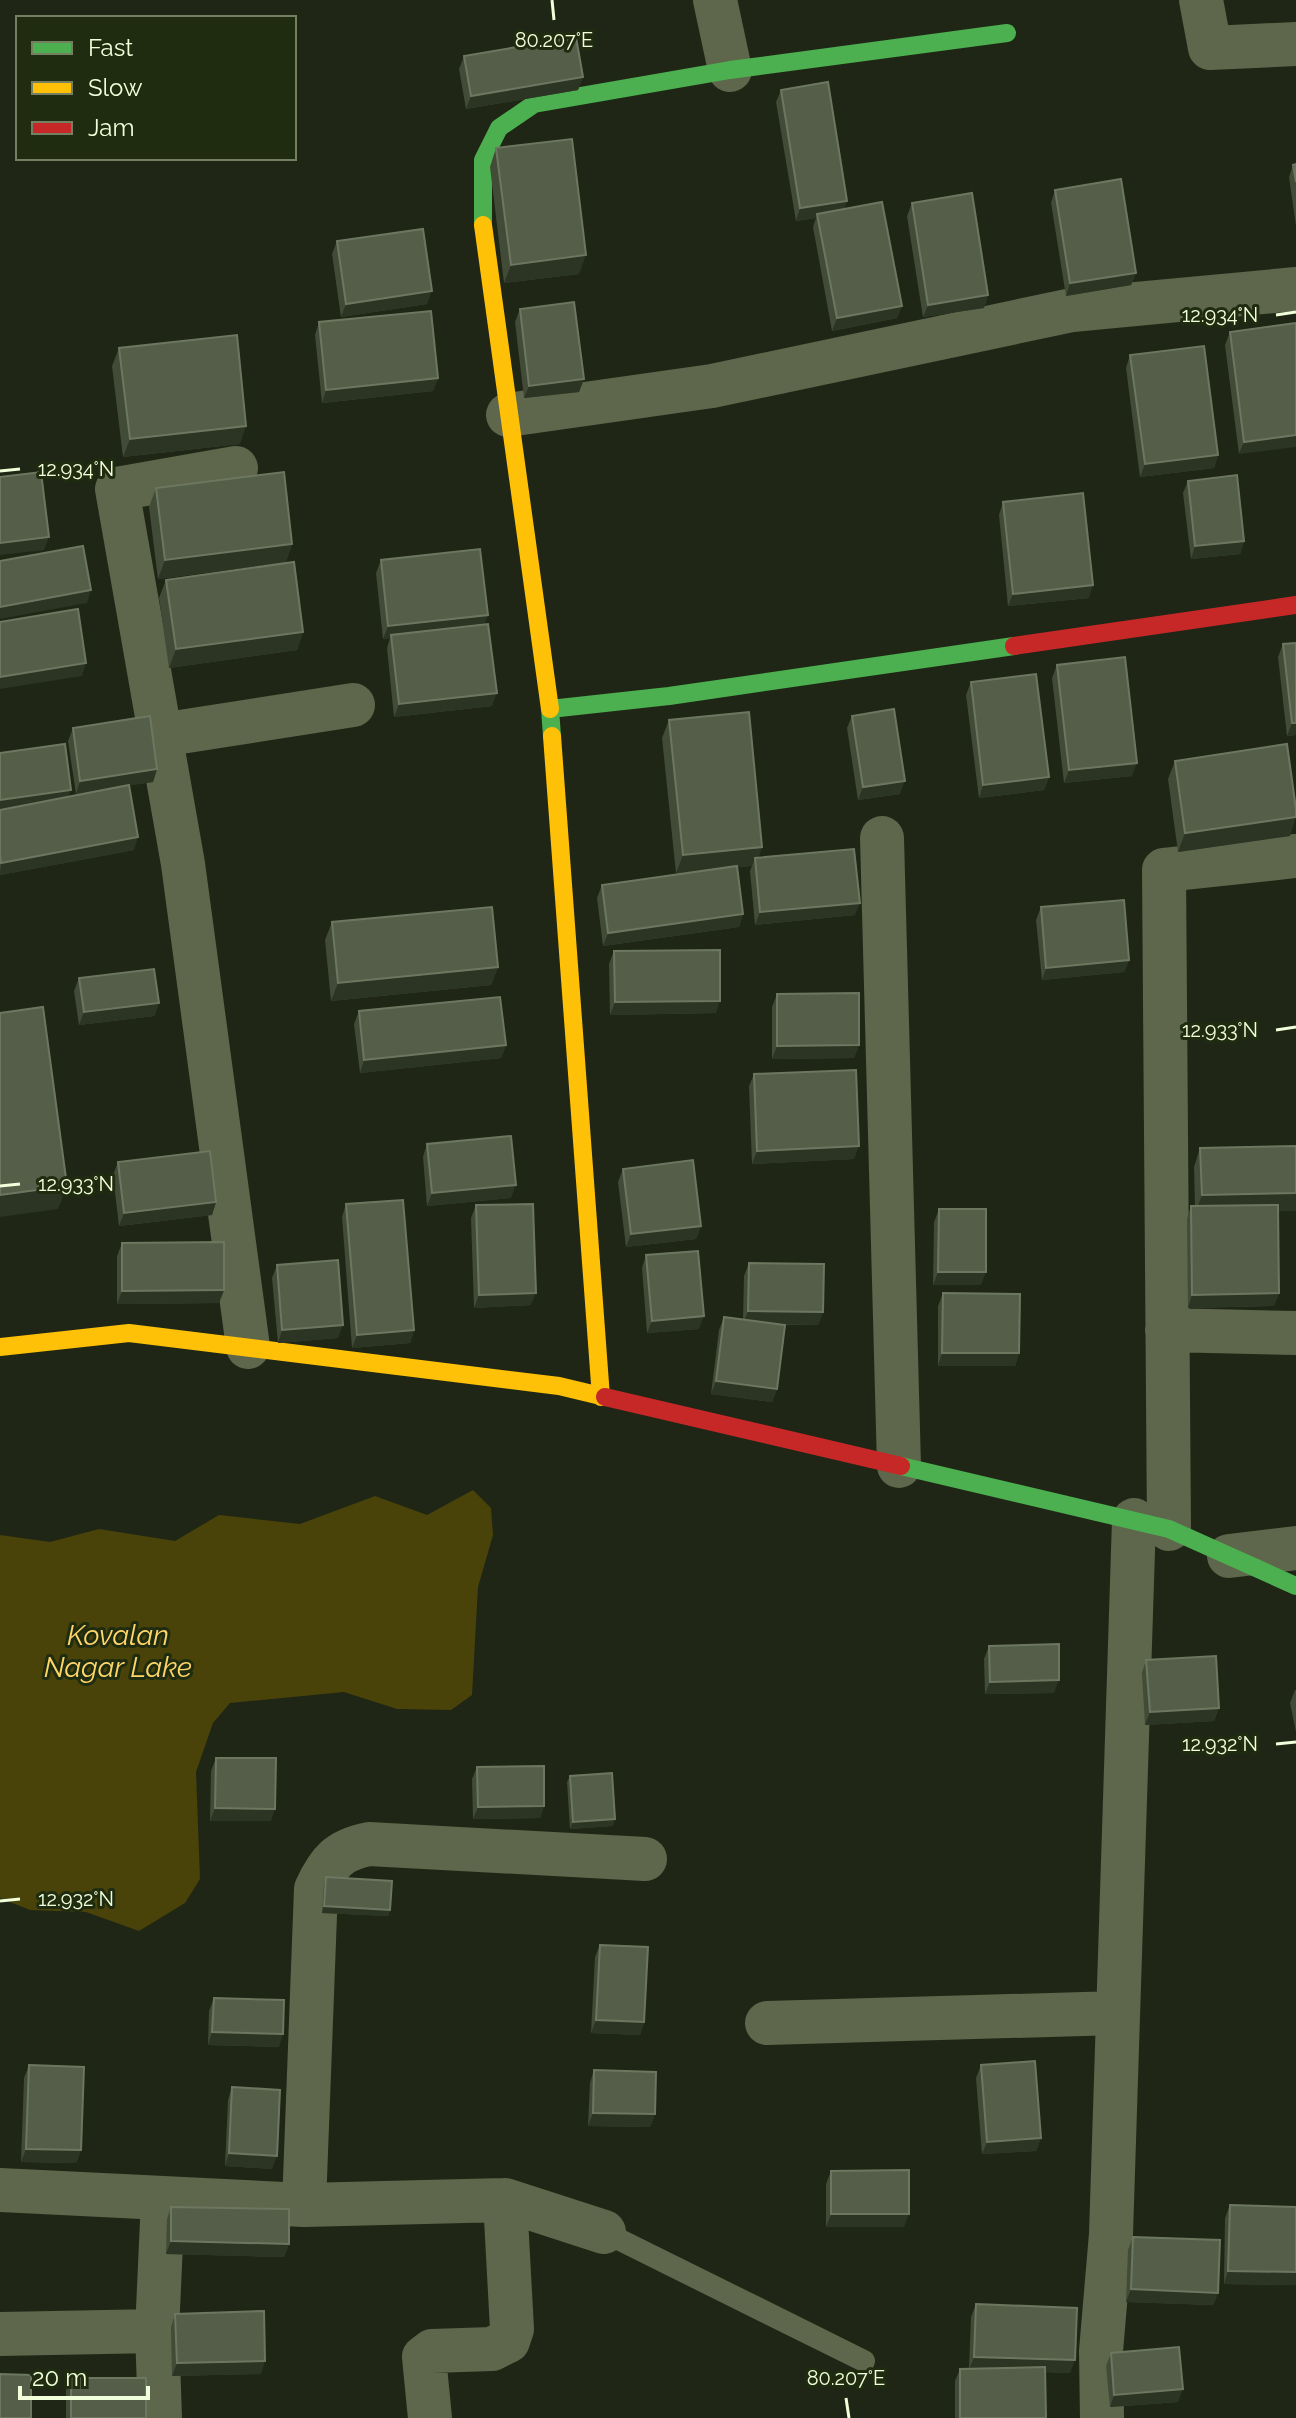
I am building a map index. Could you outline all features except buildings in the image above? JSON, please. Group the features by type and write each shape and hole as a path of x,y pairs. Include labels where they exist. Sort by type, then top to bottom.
{"street":[{"path":"715,0 730,70"},
{"path":"1201,0 1210,48 1296,44"},
{"path":"601,1397 550,709 483,237 483,160 499,128 534,104 730,70 1007,33"},
{"path":"508,415 712,386 1072,310 1296,289"},
{"path":"236,468 117,489 161,735 217,1098 248,1347"},
{"path":"550,709 685,694 1296,605"},
{"path":"161,735 353,705"},
{"path":"882,838 899,1466"},
{"path":"1102,2418 1101,2351 1111,2234 1118,2013 1167,1330 1164,870 1296,856"},
{"path":"1167,1330 1296,1333"},
{"path":"0,1347 129,1333 559,1386 1151,1524 1296,1586"},
{"path":"1229,1556 1296,1548"},
{"path":"304,2205 316,1889 328,1863 345,1849 369,1844 645,1859"},
{"path":"767,2023 1118,2013"},
{"path":"0,2190 304,2205 505,2200 604,2232"},
{"path":"160,2418 157,2331 163,2199"},
{"path":"430,2418 424,2357 432,2351 492,2349 508,2341 512,2329 505,2200"},
{"path":"0,2334 157,2331"}],"lane":[{"path":"604,2232 864,2361"}],"water":[{"name":"Kovalan Nagar Lake","path":"473,1490 491,1508 493,1535 478,1587 472,1695 451,1710 397,1709 344,1692 230,1703 213,1723 196,1772 200,1879 185,1903 139,1931 86,1912 30,1910 0,1898 0,1535 50,1542 99,1529 175,1541 219,1515 300,1524 375,1496 427,1515"}],"traffic: fast":[{"path":"483,225 483,160 499,128 534,104 730,70 1007,33"},
{"path":"552,736 550,709 669,696 1014,646"},
{"path":"901,1466 1169,1529 1296,1586"}],"traffic: slow":[{"path":"483,225 550,709"},
{"path":"552,736 601,1397"},
{"path":"0,1347 129,1333 559,1386 605,1397"}],"traffic: jam":[{"path":"1014,646 1296,605"},
{"path":"605,1397 901,1466"}]}
